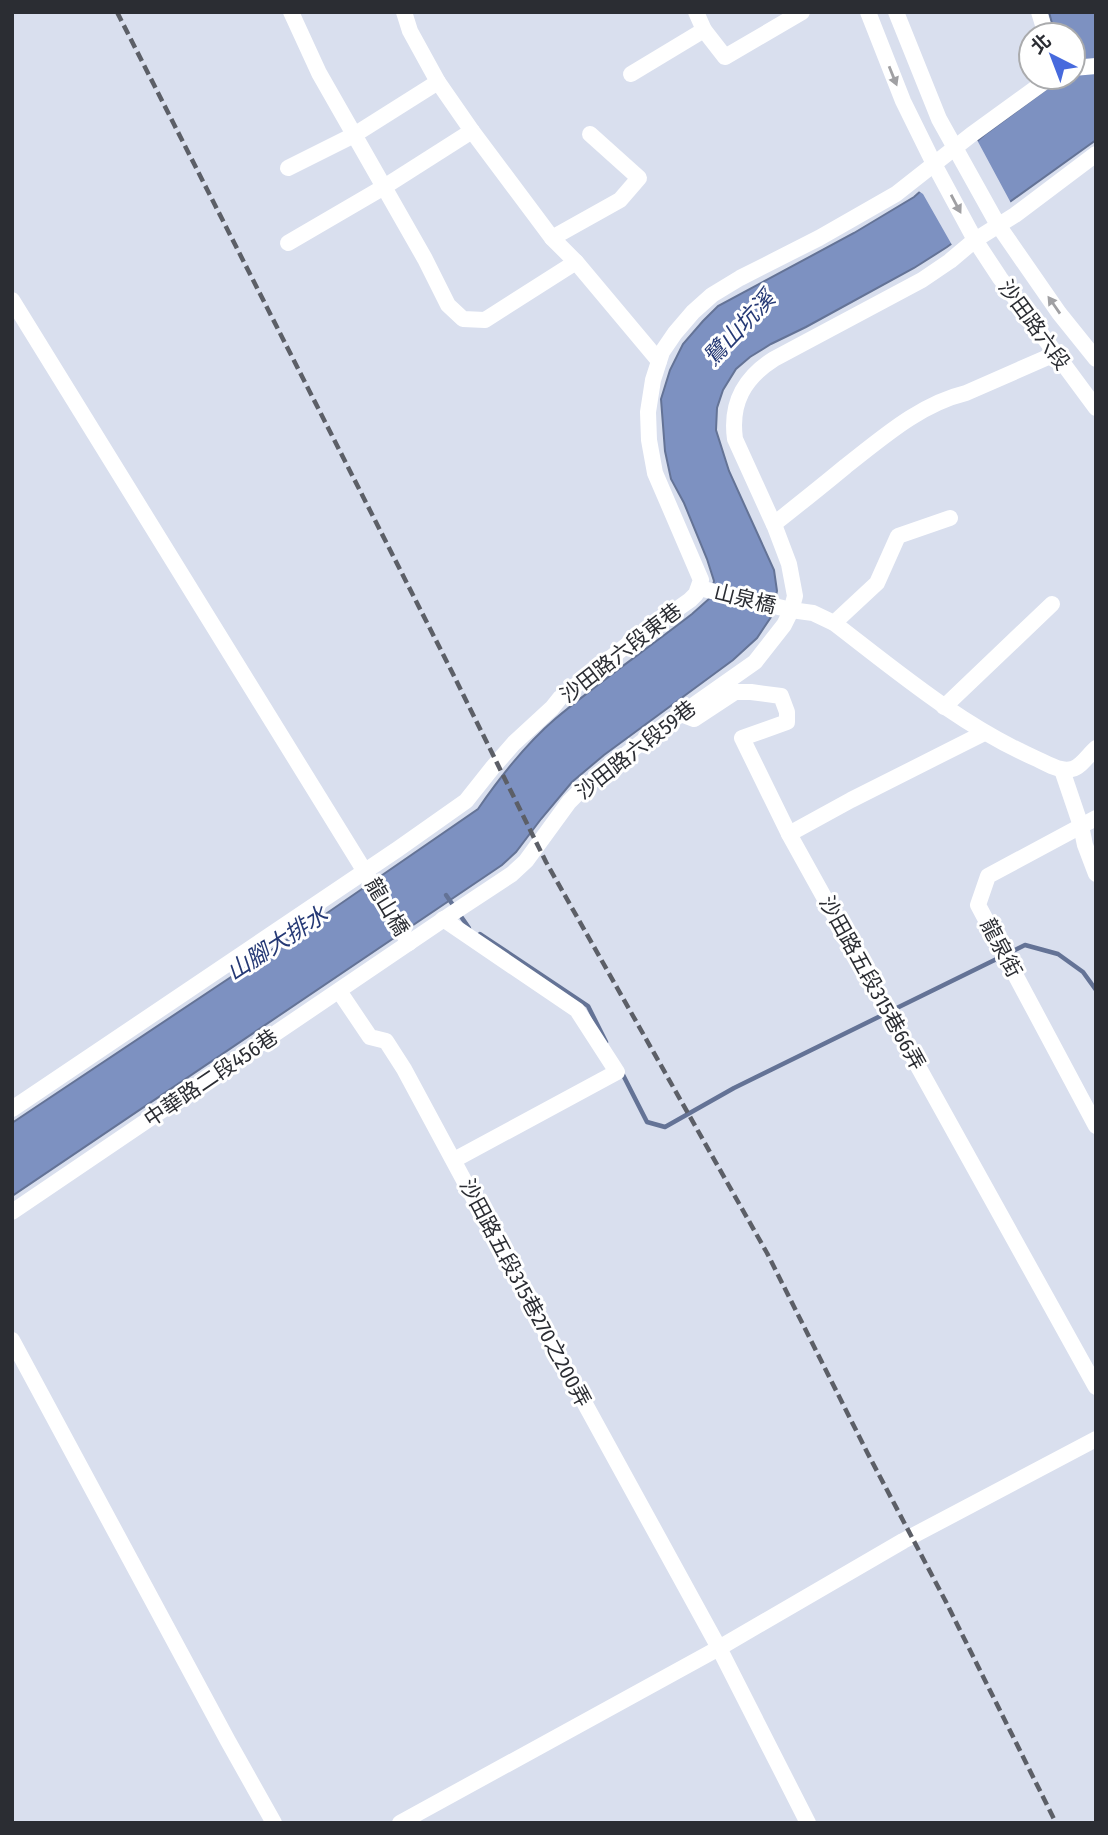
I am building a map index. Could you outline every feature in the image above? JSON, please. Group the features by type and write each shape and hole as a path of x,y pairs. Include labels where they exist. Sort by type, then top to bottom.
{"street":[{"path":"291,12 319,73 425,259 448,305 463,319 485,320 576,262"},
{"path":"404,12 410,31 438,82 472,131 552,238 576,262 659,361"},
{"path":"695,12 704,30 725,57 802,12"},
{"path":"868,12 903,101 936,167"},
{"path":"896,12 939,119 958,152"},
{"path":"631,74 704,30"},
{"path":"288,168 354,135 438,82"},
{"name":"沙田路六段東巷","path":"12,1109 466,801 514,743 560,698 592,671 690,600 699,588 701,580 655,473 649,445 648,412 653,380 662,352 682,324 712,295 819,239 903,190 958,152 1034,91"},
{"path":"288,243 472,131"},
{"path":"552,238 620,200 639,178 590,134"},
{"name":"沙田路六段","path":"958,152 998,225 1059,313 1094,354"},
{"path":"1096,154 922,280 774,359 754,373 737,404 733,424 734,439 774,524 789,564 795,596 791,610 813,613 834,623 944,707 1006,745 1062,770 1075,769 1096,748"},
{"name":"沙田路六段","path":"936,167 990,264 1096,408"},
{"name":"龍山橋","path":"12,300 409,943"},
{"path":"774,524 883,437 917,415 951,397 1055,354"},
{"path":"834,623 877,583 898,536 950,518"},
{"name":"山泉橋","path":"699,588 791,610"},
{"path":"944,707 1052,604"},
{"name":"沙田路六段59巷","path":"409,943 512,874 526,861 569,802 582,789 755,662 784,625 791,610"},
{"name":"沙田路五段315巷66弄","path":"681,714 694,719 735,692 781,696 788,722 742,738 789,834 1096,1387"},
{"path":"789,834 984,733"},
{"path":"1062,770 1096,874"},
{"name":"龍泉街","path":"1094,819 988,876 978,905 1096,1126"},
{"name":"沙田路五段315巷270之200弄","path":"443,919 578,1010 617,1072 454,1160 719,1648 808,1823"},
{"name":"中華路二段456巷","path":"12,1212 409,943"},
{"path":"339,991 370,1038 386,1041 454,1160"},
{"path":"12,1340 274,1823"},
{"path":"400,1823 719,1648 903,1541 1096,1438"}],"water":[{"name":"鷺山坑溪","path":"1049,12 1096,12 1096,140 914,268 750,357 736,369 723,390 717,408 716,430 729,471 774,570 777,591 771,617 757,638 733,660 604,755 572,782 516,852 502,865 12,1196 12,1123 478,809 514,761 544,729 710,598 714,581 684,503 671,479 665,451 661,399 670,370 683,344 718,306 854,233 914,197 984,135 1044,91 1087,91 1087,21 1051,21"}],"pier":[{"path":"976,138 1012,205 951,249 952,245 923,194 917,190"}],"waterway":[{"path":"446,895 469,928"},
{"path":"480,934 588,1006 606,1042"},
{"path":"621,1071 647,1122 665,1127 734,1088 1025,945 1058,954 1083,972 1096,990"}],"railway":[{"path":"117,12 546,862 767,1253 1056,1823"}],"water label":[{"name":"山腳大排水","path":"277,943"}]}
